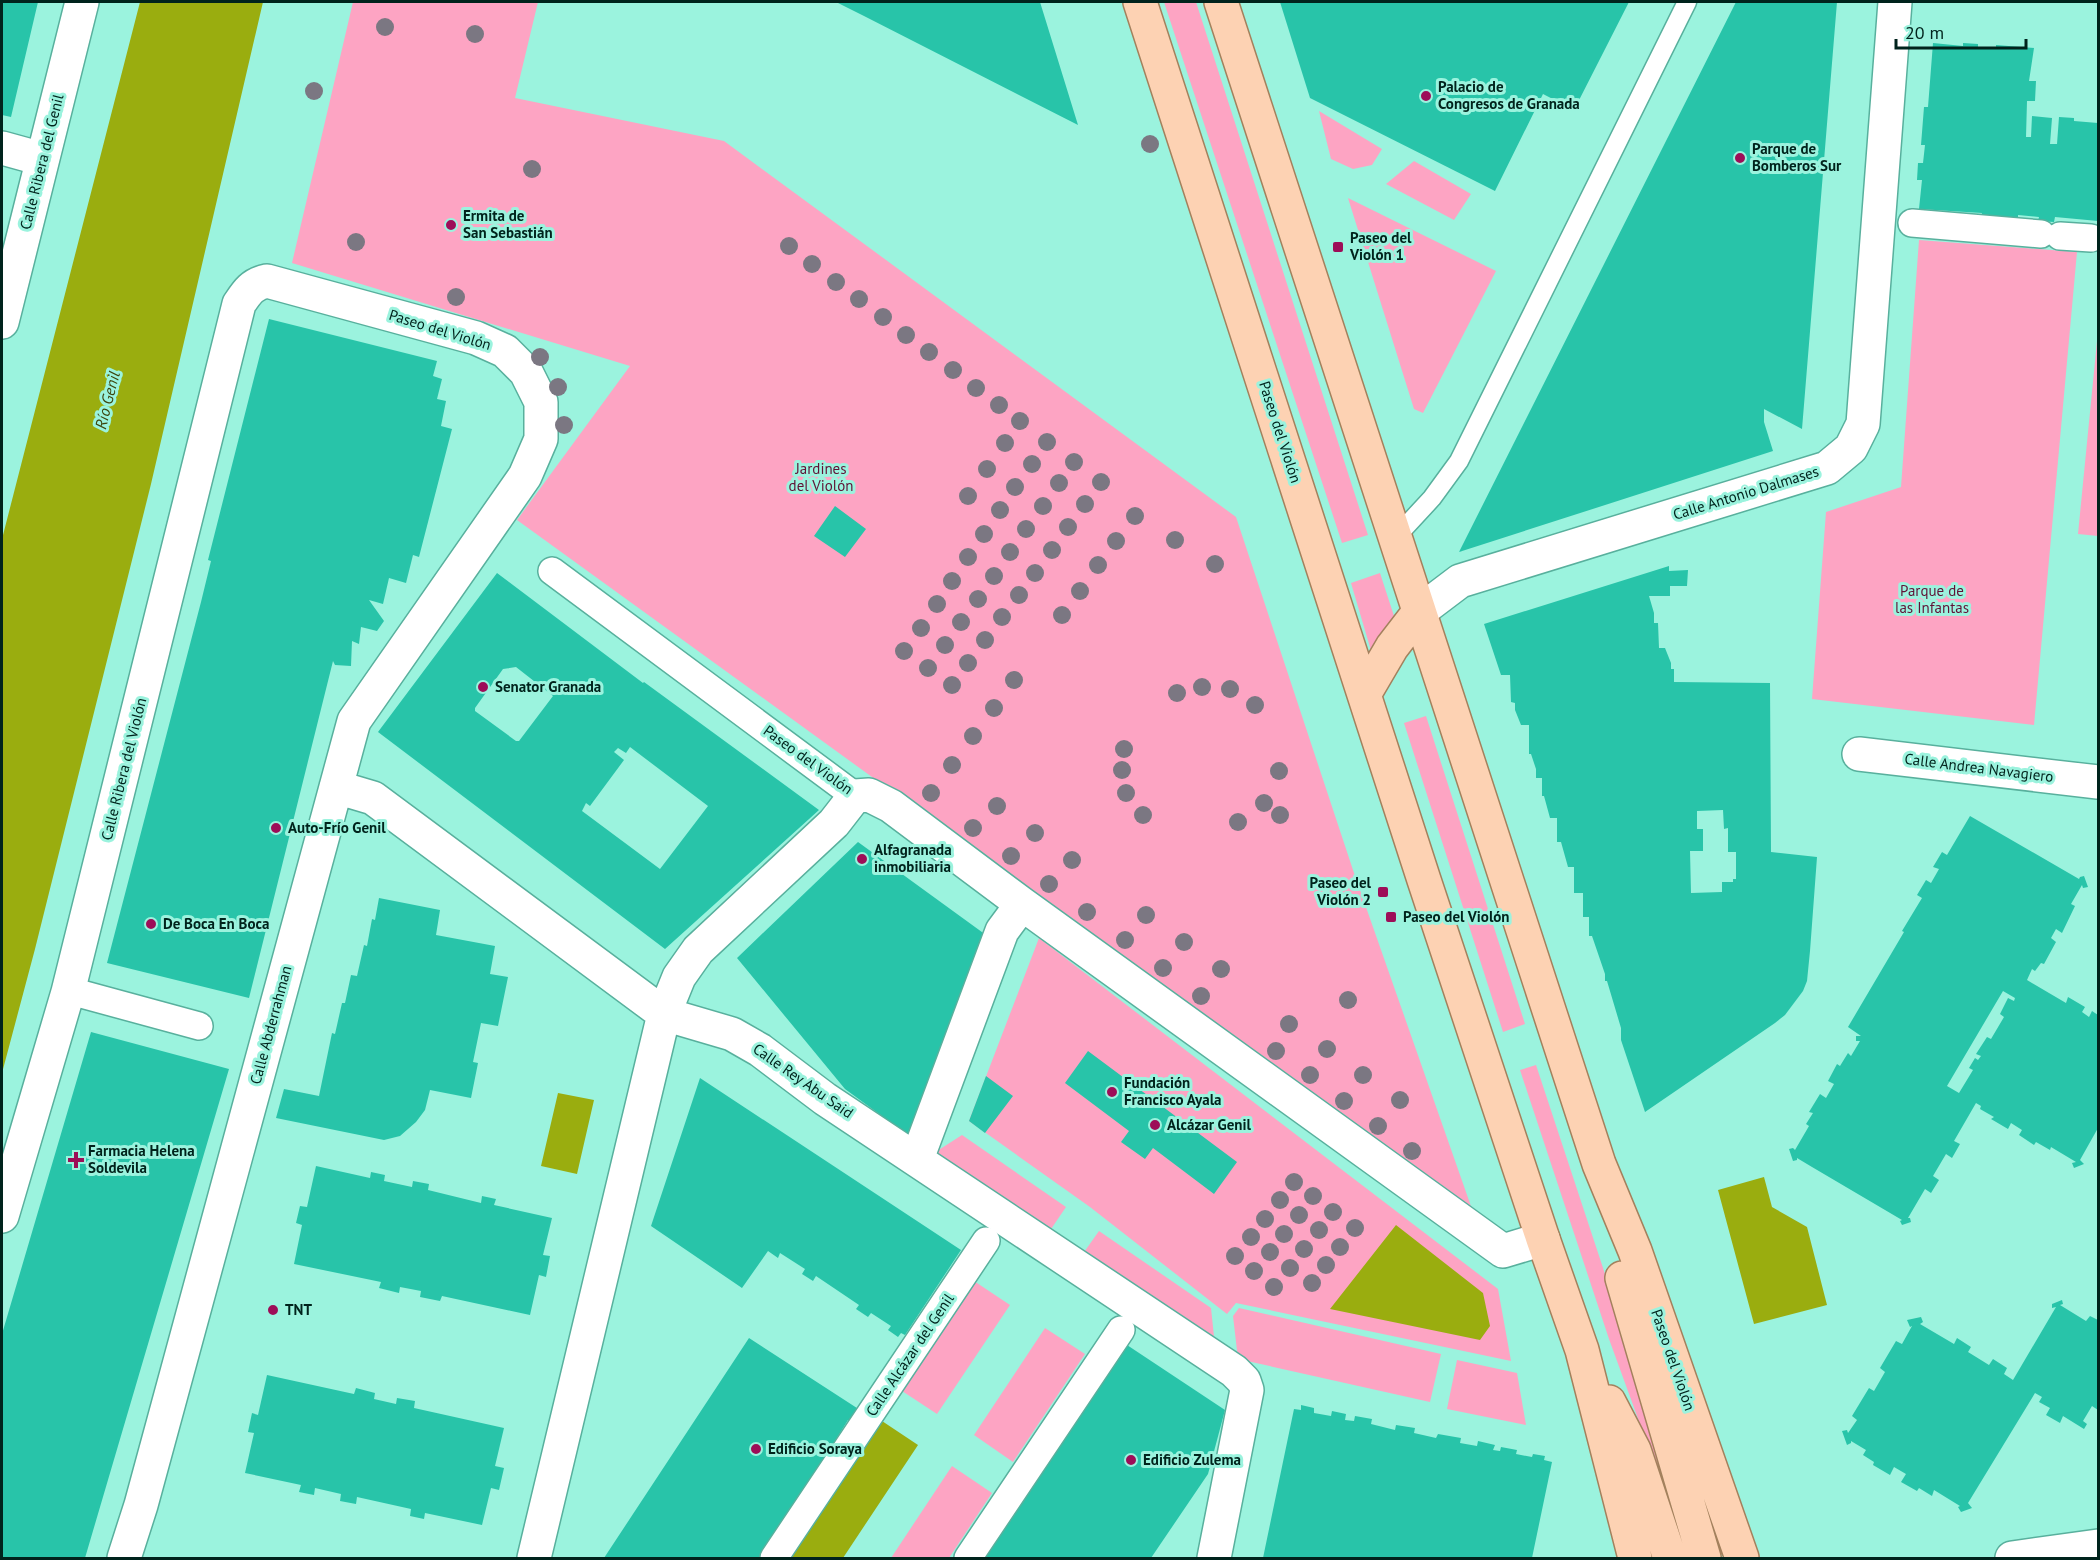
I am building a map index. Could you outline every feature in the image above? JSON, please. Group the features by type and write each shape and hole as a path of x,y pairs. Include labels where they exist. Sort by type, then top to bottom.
{"main road":[{"name":"Paseo del Violón","path":"1140,2 1424,880 1582,1350 1635,1558"},
{"name":"Paseo del Violón","path":"1221,2 1599,1164 1635,1251 1742,1558"},
{"path":"1365,693 1392,647 1419,612"},
{"name":"Paseo del Violón","path":"1599,1164 1616,1257 1704,1558"},
{"name":"Paseo del Violón","path":"1582,1350 1634,1450 1670,1558"}],"street":[{"name":"Calle Ribera del Genil","path":"2,322 82,2"},
{"name":"Calle Antonio Dalmases","path":"1419,612 1460,581 1827,468 1851,448 1863,424 1894,2"},
{"path":"2,148 42,159"},
{"path":"1912,223 2091,238"},
{"name":"Paseo del Violón","path":"236,320 239,304 248,291 257,283 267,281 476,338 505,351 526,372 541,402 541,439 525,476 491,526"},
{"name":"Calle Ribera del Violón","path":"2,1216 68,992 236,320"},
{"name":"Calle Abderrahman","path":"124,1558 141,1505 354,721 491,526"},
{"name":"Paseo del Violón","path":"552,571 855,795 869,795 891,806 1022,904 1503,1251 1543,1239"},
{"name":"Calle Andrea Navagiero","path":"1859,754 2098,782"},
{"path":"336,787 373,798 664,1014"},
{"path":"534,1558 664,1014 680,977 698,950 834,823 855,795"},
{"path":"917,1159 1002,932 1022,904"},
{"path":"74,992 199,1026"},
{"name":"Calle Rey Abu Said","path":"664,1014 732,1034 760,1050 825,1099 1234,1371 1245,1381 1247,1390 1245,1404 1214,1558"},
{"name":"Calle Alcázar del Genil","path":"774,1558 986,1241"},
{"path":"968,1558 1121,1330"},
{"path":"2012,1558 2098,1546"}],"lane":[{"path":"1396,537 1432,498 1459,461 1687,2"}],"green space":[{"name":"Jardines del Violón","path":"353,2 538,2 515,98 724,141 1236,517 1354,873 1473,1212 517,520 630,366 292,263"},
{"path":"1164,2 1196,2 1368,535 1342,543"},
{"path":"1319,111 1382,149 1372,165 1353,169 1331,159"},
{"path":"1414,161 1471,194 1454,220 1386,184"},
{"path":"1348,198 1496,271 1423,413 1414,409"},
{"name":"Parque de las Infantas","path":"1919,240 2077,252 2034,725 1812,699 1826,512 1901,487"},
{"path":"2098,331 2098,536 2078,534"},
{"path":"1380,573 1394,616 1372,654 1351,583"},
{"path":"1426,716 1525,1024 1503,1032 1404,723"},
{"path":"1039,938 1498,1289 1511,1361 1236,1303 1227,1314 1090,1207 969,1121"},
{"path":"1536,1065 1675,1486 1664,1490 1609,1339 1520,1070"},
{"path":"962,1135 1066,1207 1049,1232 934,1153"},
{"path":"1099,1231 1211,1308 1215,1346 1082,1255"},
{"path":"971,1279 1010,1305 937,1414 899,1389"},
{"path":"1239,1308 1441,1354 1430,1402 1238,1359 1233,1316"},
{"path":"1045,1328 1085,1354 1013,1462 974,1435"},
{"path":"1457,1360 1517,1373 1526,1425 1447,1409"},
{"path":"952,1466 992,1493 949,1558 891,1558"}],"water":[{"name":"Río Genil","path":"140,2 263,2 151,484 2,1073 2,539"},
{"path":"558,1093 594,1100 577,1174 541,1166"},
{"path":"1764,1177 1772,1207 1807,1227 1827,1305 1754,1324 1718,1190"},
{"path":"1396,1225 1483,1293 1490,1326 1480,1340 1330,1309"},
{"path":"879,1419 918,1445 843,1558 786,1558"}],"building":[{"path":"2,2 38,2 11,117 2,115"},
{"path":"836,2 1040,2 1078,125 864,16"},
{"name":"Palacio de Congresos de Granada","path":"1280,2 1629,2 1574,110 1543,94 1495,191 1310,98"},
{"name":"Parque de Bomberos Sur","path":"1736,2 1837,2 1802,429 1764,409 1764,422 1773,451 1459,552"},
{"path":"1933,43 1963,46 1963,43 1978,44 1978,47 1996,48 1996,45 2034,48 2029,81 2036,81 2035,101 2027,101 2026,137 2031,137 2032,116 2052,118 2050,144 2057,144 2059,117 2098,123 2098,221 2055,217 2054,222 2038,221 2039,217 2018,215 2018,220 1981,217 1982,213 1919,209 1922,180 1917,180 1918,163 1923,163 1925,145 1921,145 1924,107 1928,107"},
{"path":"269,319 437,361 433,376 442,379 437,399 446,401 441,426 452,429 419,557 413,555 406,583 389,578 383,604 369,600 384,621 377,631 361,627 359,644 352,641 351,666 335,665 333,661 249,998 107,963 201,602 211,561 208,560"},
{"path":"835,506 866,529 845,557 814,536"},
{"path":"1669,566 1669,571 1688,570 1687,586 1670,586 1670,596 1649,596 1654,613 1654,623 1658,623 1659,648 1665,648 1671,669 1674,669 1674,682 1770,683 1771,852 1817,857 1807,981 1803,991 1785,1015 1645,1112 1621,1040 1621,1028 1607,981 1605,981 1605,974 1592,936 1589,936 1589,917 1583,917 1583,893 1574,893 1574,867 1568,867 1561,842 1557,842 1557,818 1550,818 1544,796 1542,796 1542,778 1536,778 1536,769 1531,754 1529,754 1529,725 1521,725 1515,710 1515,703 1511,702 1510,675 1501,675 1484,624","holes":["1723,810 1724,829 1728,828 1728,852 1736,852 1736,879 1733,879 1733,882 1722,882 1722,892 1691,893 1690,851 1703,851 1703,829 1697,829 1697,811"]},
{"path":"497,573 643,683 819,810 665,949 378,732","holes":["516,667 553,696 519,741 475,711 503,669","630,747 708,806 660,869 582,811 586,803 590,806 624,760 614,752 618,748 626,753"]},
{"path":"1970,816 2079,879 2084,876 2088,887 2083,888 2082,885 2071,904 2075,906 2062,933 2056,929 2051,938 2056,942 2044,964 2041,963 2035,971 2032,969 2027,980 2066,1003 2068,997 2085,1007 2082,1012 2089,1017 2092,1011 2098,1015 2098,1128 2080,1160 2084,1164 2074,1168 2072,1163 2076,1162 2051,1147 2050,1150 2036,1142 2034,1145 2019,1135 2022,1130 2011,1123 2008,1129 1991,1119 1994,1117 1980,1109 1981,1106 1976,1103 1954,1141 1960,1144 1952,1158 1946,1154 1933,1176 1939,1180 1931,1193 1925,1189 1908,1218 1911,1222 1902,1225 1900,1221 1902,1220 1797,1158 1793,1161 1789,1149 1795,1150 1809,1126 1806,1124 1813,1113 1809,1112 1820,1094 1826,1098 1834,1084 1828,1081 1837,1064 1840,1066 1848,1053 1851,1056 1860,1041 1856,1041 1856,1036 1861,1036 1848,1027 1922,898 1917,895 1926,880 1931,883 1939,869 1933,867 1942,852 1947,855","holes":["2003,991 2015,998 2014,1001 2008,998 2000,1014 2004,1017 1991,1039 1987,1037 1976,1054 1981,1056 1978,1060 1975,1058 1969,1068 1973,1070 1959,1093 1947,1086"]},
{"path":"858,842 997,943 912,1138 845,1089 737,958"},
{"path":"379,898 440,910 436,935 495,946 490,974 508,977 498,1026 481,1023 473,1062 478,1063 471,1098 430,1090 425,1110 416,1122 400,1136 384,1140 276,1118 284,1089 319,1096 332,1033 335,1034 351,975 357,976 364,945 367,946 372,919 375,920"},
{"path":"91,1032 229,1069 85,1558 2,1558 2,1334"},
{"name":"Alcázar Genil","path":"1088,1051 1237,1162 1214,1194 1153,1148 1145,1159 1121,1142 1129,1131 1065,1083"},
{"path":"986,1076 1013,1096 985,1133 969,1121"},
{"path":"700,1078 961,1250 905,1335 901,1333 898,1337 888,1330 891,1326 871,1313 868,1317 856,1309 859,1305 816,1276 813,1281 802,1274 805,1269 780,1253 778,1258 768,1251 742,1288 651,1226"},
{"path":"316,1166 370,1178 371,1172 385,1175 384,1181 412,1187 413,1181 429,1184 428,1190 481,1203 482,1196 496,1199 494,1205 552,1218 543,1255 550,1256 546,1277 539,1275 530,1315 442,1296 440,1301 420,1297 421,1291 400,1287 399,1293 379,1288 381,1282 294,1264 302,1225 296,1223 300,1206 307,1207"},
{"path":"2062,1300 2063,1304 2060,1305 2086,1321 2090,1316 2098,1320 2098,1410 2092,1406 2083,1421 2087,1424 2084,1429 2063,1416 2060,1423 2046,1415 2050,1408 2039,1402 2042,1397 2035,1393 1968,1503 1972,1508 1961,1512 1958,1507 1960,1506 1934,1490 1932,1496 1919,1488 1917,1491 1901,1482 1906,1474 1894,1467 1890,1475 1873,1465 1874,1462 1863,1455 1866,1450 1851,1441 1847,1445 1842,1431 1847,1430 1848,1433 1857,1420 1852,1416 1869,1388 1874,1391 1885,1372 1880,1368 1896,1341 1902,1344 1912,1326 1910,1327 1907,1320 1921,1317 1923,1322 1920,1324 1954,1344 1957,1338 1971,1347 1968,1352 1989,1365 1993,1359 2007,1368 2004,1374 2013,1380 2056,1307 2052,1308 2052,1304"},
{"name":"Edificio Soraya","path":"749,1338 860,1410 852,1422 848,1420 835,1441 839,1443 830,1456 827,1454 804,1489 806,1491 762,1551 766,1554 763,1558 604,1558"},
{"name":"Edificio Zulema","path":"1127,1345 1225,1410 1208,1474 1151,1558 984,1558 996,1541 992,1538 1027,1486 1031,1489 1035,1482 1032,1479 1039,1469 1043,1471 1055,1452 1059,1438 1063,1440 1088,1404 1084,1401 1096,1391 1116,1363 1112,1360 1117,1351 1121,1354"},
{"path":"267,1375 354,1394 356,1388 375,1393 374,1399 396,1404 397,1398 415,1401 414,1408 504,1428 495,1466 504,1468 499,1490 491,1488 482,1525 425,1513 424,1519 410,1516 411,1509 357,1497 356,1504 340,1501 341,1494 315,1488 314,1495 299,1492 301,1485 245,1473 254,1433 248,1432 252,1413 258,1415"},
{"path":"1301,1405 1314,1408 1314,1413 1331,1416 1332,1411 1346,1414 1345,1420 1354,1421 1355,1416 1372,1419 1371,1424 1395,1430 1396,1425 1415,1428 1414,1433 1436,1438 1438,1434 1461,1438 1460,1443 1477,1446 1478,1441 1495,1445 1493,1450 1500,1451 1501,1447 1517,1450 1516,1454 1532,1457 1533,1454 1545,1456 1544,1460 1552,1462 1532,1558 1263,1558 1294,1409 1301,1410"}],"place":[{"name":"Palacio de Congresos de Granada","path":"1426,96"},
{"name":"Parque de Bomberos Sur","path":"1740,158"},
{"name":"Ermita de San Sebastián","path":"451,225"},
{"name":"Paseo del Violón 1","path":"1338,247"},
{"name":"Senator Granada","path":"483,687"},
{"name":"Auto-Frío Genil","path":"276,828"},
{"name":"Alfagranada inmobiliaria","path":"862,859"},
{"name":"Paseo del Violón 2","path":"1383,892"},
{"name":"Paseo del Violón","path":"1391,917"},
{"name":"De Boca En Boca","path":"151,924"},
{"name":"Fundación Francisco Ayala","path":"1112,1092"},
{"name":"Alcázar Genil","path":"1155,1125"},
{"name":"Farmacia Helena Soldevila","path":"76,1160"},
{"name":"TNT","path":"273,1310"},
{"name":"Edificio Soraya","path":"756,1449"},
{"name":"Edificio Zulema","path":"1131,1460"}]}
